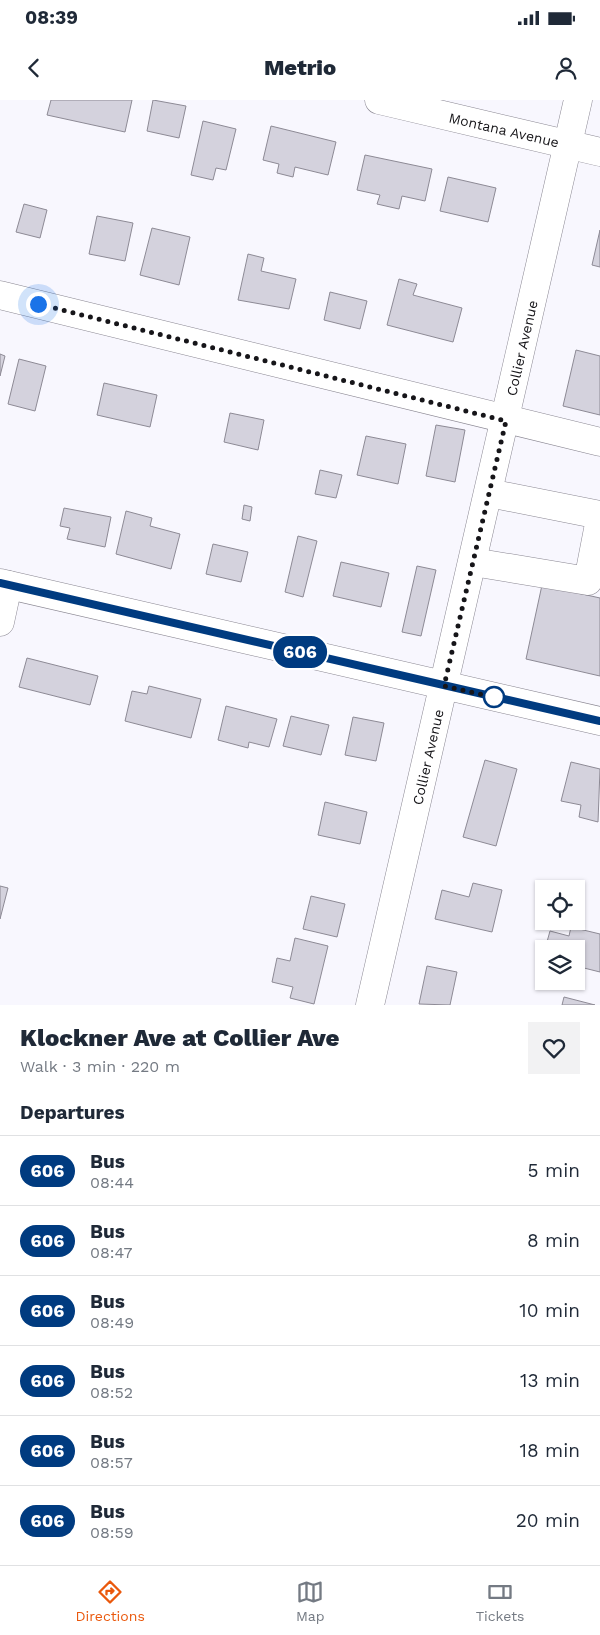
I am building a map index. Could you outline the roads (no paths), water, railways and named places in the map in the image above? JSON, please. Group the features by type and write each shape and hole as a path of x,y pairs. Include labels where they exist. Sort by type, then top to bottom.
{"street":[{"name":"Montana Avenue","path":"379,100 600,152"},
{"name":"Collier Avenue","path":"370,1005 506,421 578,100"},
{"path":"0,295 132,326 506,421 600,442"},
{"path":"489,493 600,515"},
{"path":"473,562 588,581 600,520"},
{"path":"0,622 4,584 600,721"}]}
